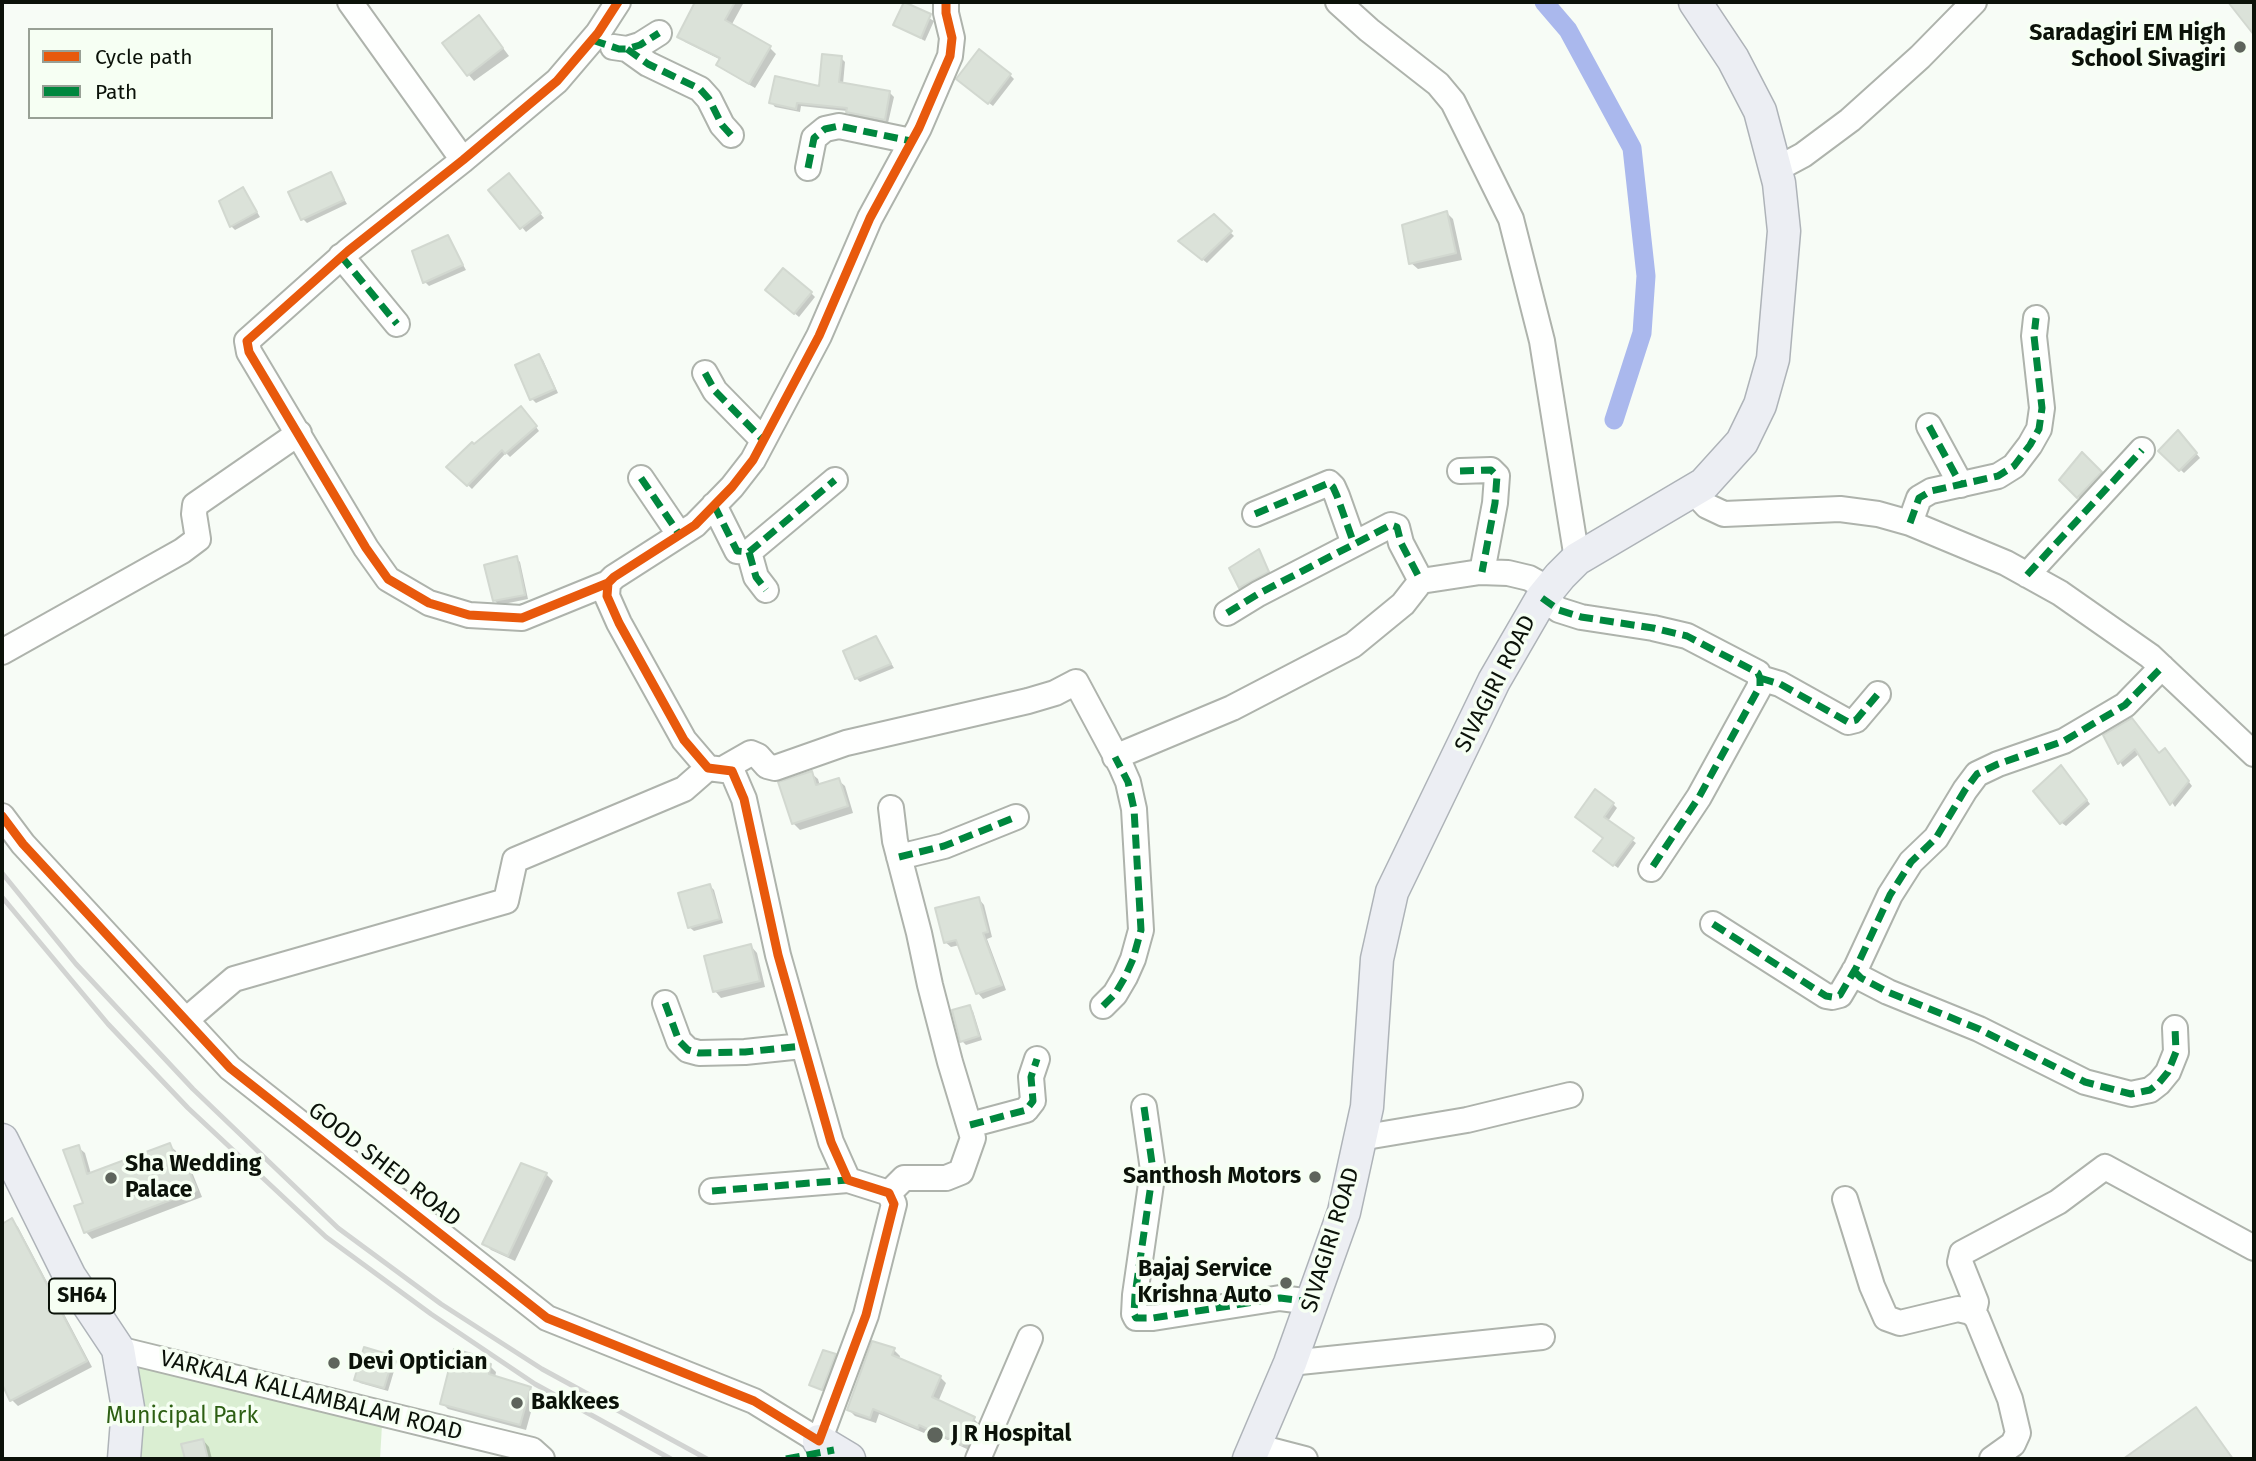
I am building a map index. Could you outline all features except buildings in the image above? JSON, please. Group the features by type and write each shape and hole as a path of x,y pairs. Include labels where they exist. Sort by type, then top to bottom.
{"main road":[{"name":"SIVAGIRI ROAD","path":"1252,1453 1290,1363 1344,1212 1367,1107 1377,959 1392,892 1494,681 1545,593 1577,559 1704,484 1742,442 1760,405 1773,359 1784,231 1779,183 1760,111 1733,59 1695,2"},
{"name":"SH64","path":"2,1140 70,1277 118,1349 128,1408 124,1459"},
{"name":"GOOD SHED ROAD","path":"819,1441 849,1459"}],"street":[{"path":"350,2 463,160"},
{"path":"618,2 592,40 557,81 463,160 341,256 247,341 249,352 366,548 388,579 429,603 469,615 522,618 608,583 695,525 753,460 819,336 870,218 911,141 952,48 952,29 946,13 946,2"},
{"path":"1338,2 1438,84 1453,102 1511,219 1542,341 1577,559"},
{"path":"1775,170 1803,155 1850,120 1920,57 1974,2"},
{"path":"592,40 627,49 640,45 659,33"},
{"path":"627,49 648,64 700,89 731,135"},
{"path":"808,167 814,138 825,129 839,126 911,141"},
{"path":"341,256 397,324"},
{"path":"1910,523 1919,498 1931,491 1998,476 2014,466 2039,429 2042,408 2034,336 2036,318"},
{"path":"705,373 715,391 763,440"},
{"path":"1929,426 1961,485"},
{"path":"2,652 182,551 198,539 195,505 299,433"},
{"path":"2027,575 2142,450"},
{"path":"1460,471 1491,470 1497,476 1495,503 1482,572"},
{"path":"641,478 679,534"},
{"path":"714,505 737,551 749,552 835,480"},
{"path":"1255,514 1329,483 1337,496 1354,544"},
{"path":"1694,492 1707,506 1724,514 1839,509 1878,514 1910,523 2006,563 2071,601 2150,656 2254,754"},
{"path":"1227,613 1373,533 1395,525 1401,543 1421,581"},
{"path":"749,552 756,577 766,590"},
{"path":"1115,757 1232,708 1353,645 1403,604 1421,581 1482,572 1508,573 1529,578 1559,610 1581,617 1687,636 1758,673 1760,686 1699,797 1651,869"},
{"path":"608,583 607,596 618,623 684,740 716,769 732,771 744,799 778,955 802,1046 831,1142 848,1180"},
{"path":"1713,924 1828,997 1840,995 1890,894 1911,862 1936,838 1965,790 1978,775 2074,735 2125,705 2162,667"},
{"path":"1760,678 1780,684 1847,722 1856,720 1878,694"},
{"path":"186,1020 234,979 506,901 514,860 684,789 716,769 751,753 767,766 775,768 846,743 1028,701 1055,693 1076,682 1128,782 1134,809 1141,930 1125,977 1104,1006"},
{"path":"889,1193 904,1178 946,1178 961,1172 973,1138 950,1062 899,857 891,808"},
{"name":"GOOD SHED ROAD","path":"2,816 23,844 230,1068 547,1318 754,1401 819,1441"},
{"path":"899,857 944,846 1016,817"},
{"path":"1854,971 1861,978 1888,992 1979,1029 2085,1082 2131,1094 2150,1090 2168,1072 2176,1052 2175,1028"},
{"path":"665,1003 679,1041 688,1050 699,1053 745,1052 802,1046"},
{"path":"970,1125 1026,1110 1032,1104 1031,1077 1037,1059"},
{"path":"1360,1138 1466,1120 1570,1096"},
{"path":"1144,1107 1153,1170 1135,1295 1135,1316 1141,1319 1280,1298 1312,1302"},
{"path":"1993,1459 2013,1444 2018,1430 1996,1360 1973,1314 1976,1302 1960,1262 1962,1253 2058,1202 2105,1167 2254,1248"},
{"path":"712,1191 848,1180 889,1193 894,1204 866,1315 819,1441"},
{"path":"1845,1199 1872,1286 1886,1318 1900,1323 1958,1309 1973,1314"},
{"path":"1290,1363 1542,1337"},
{"path":"978,1459 1030,1338"},
{"name":"VARKALA KALLAMBALAM ROAD","path":"118,1349 532,1450 542,1459"},
{"path":"1252,1453 1305,1459"}],"green space":[{"name":"Municipal Park","path":"137,1361 382,1425 380,1459 141,1459"}],"waterway":[{"path":"1544,2 1568,30 1632,148 1646,276 1642,333 1614,420"}],"railway":[{"path":"2,873 76,964 193,1089 338,1228 441,1304 542,1369 707,1459"},
{"path":"2,897 108,1024 188,1108 326,1237 431,1314 535,1384 671,1459"}],"marked path":[{"path":"592,40 627,49 640,45 659,33"},
{"path":"627,49 648,64 700,89 731,135"},
{"path":"808,168 814,138 825,129 839,126 911,141"},
{"path":"341,256 397,324"},
{"path":"1910,523 1919,498 1931,491 1998,476 2014,466 2030,445 2039,429 2042,408 2034,336 2036,318"},
{"path":"705,373 715,391 763,440"},
{"path":"1929,426 1961,485"},
{"path":"2027,575 2142,450"},
{"path":"1460,471 1491,470 1497,476 1495,503 1482,572"},
{"path":"641,478 679,534"},
{"path":"714,505 737,551 749,552 835,480"},
{"path":"1255,514 1329,483 1337,496 1354,544"},
{"path":"1227,613 1391,525 1397,527 1401,543 1421,581"},
{"path":"749,552 756,577 766,590"},
{"path":"1542,598 1559,610 1581,617 1687,636 1758,673 1760,686 1699,797 1651,869"},
{"path":"1713,924 1826,996 1840,995 1856,968 1890,895 1911,862 1936,838 1977,774 2064,741 2125,705 2162,667"},
{"path":"1760,678 1780,684 1848,722 1856,720 1878,694"},
{"path":"1103,1006 1115,994 1125,977 1141,930 1134,809 1128,782 1115,757"},
{"path":"899,857 944,846 1016,817"},
{"path":"1854,971 1861,978 1888,992 1979,1029 2085,1082 2131,1094 2150,1090 2168,1072 2176,1052 2175,1028"},
{"path":"665,1003 679,1041 688,1050 699,1053 745,1052 802,1046"},
{"path":"970,1125 1026,1110 1033,1101 1031,1077 1037,1059"},
{"path":"1144,1107 1153,1170 1135,1295 1136,1318 1153,1318 1280,1298 1312,1302"},
{"path":"712,1191 848,1180"},
{"path":"786,1459 834,1450"}],"cycle path":[{"path":"608,583 522,618 469,615 429,603 388,579 366,548 249,352 247,341 348,251 557,81 598,33 618,2"},
{"path":"2,816 23,844 230,1068 547,1318 754,1401 819,1441 866,1315 894,1204 889,1193 848,1180 831,1142 778,955 744,799 732,771 708,768 684,740 619,623 607,596 608,583 695,525 732,487 753,460 819,336 870,218 919,128 950,56 952,38 946,2"}],"place":[{"name":"Saradagiri EM High School Sivagiri","path":"2240,47"},
{"name":"Santhosh Motors","path":"1315,1177"},
{"name":"Sha Wedding Palace","path":"111,1178"},
{"name":"Bajaj Service Krishna Auto","path":"1286,1283"},
{"name":"Devi Optician","path":"334,1363"},
{"name":"Bakkees","path":"517,1403"},
{"name":"J R Hospital","path":"935,1435"}]}
